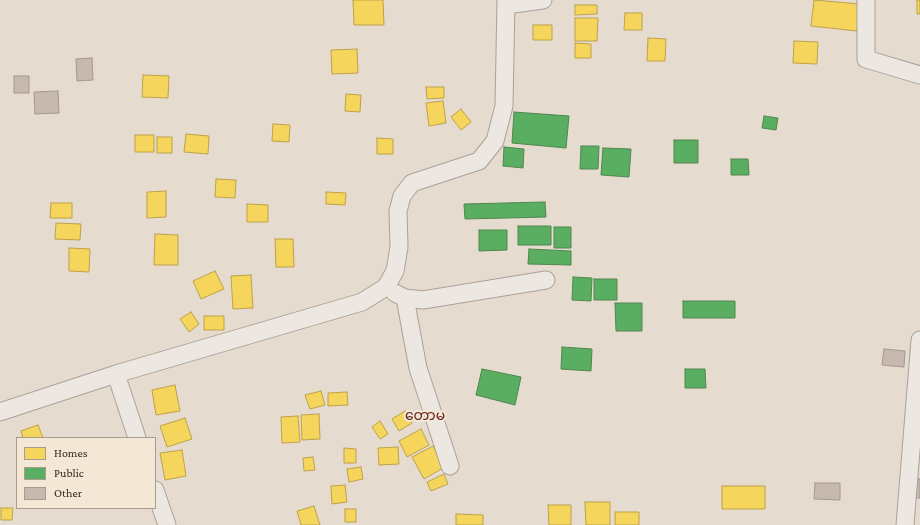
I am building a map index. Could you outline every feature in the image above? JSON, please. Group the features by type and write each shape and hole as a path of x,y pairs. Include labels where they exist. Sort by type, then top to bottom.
{"street":[{"path":"0,412 116,374 362,302 386,287 395,271 399,247 398,211 402,196 412,183 479,162 495,141 504,106 506,2 543,0"},
{"path":"866,0 866,59 920,75"},
{"path":"386,287 405,298 423,300 546,280"},
{"path":"405,298 418,368 450,466"},
{"path":"905,525 920,340"},
{"path":"116,374 137,437"},
{"path":"156,493 167,525"}],"building: Homes":[{"path":"353,0 383,0 384,25 354,25"},
{"path":"814,0 860,4 857,31 811,26"},
{"path":"917,0 920,0 920,14 917,14"},
{"path":"575,5 597,5 597,14 575,15"},
{"path":"625,13 642,13 642,30 624,30"},
{"path":"575,18 598,18 597,41 575,41"},
{"path":"533,25 552,25 552,40 533,40"},
{"path":"648,38 666,39 665,61 647,61"},
{"path":"794,41 818,42 817,64 793,63"},
{"path":"575,43 591,44 591,58 575,58"},
{"path":"357,49 358,73 332,74 331,50"},
{"path":"143,75 169,76 168,98 142,97"},
{"path":"426,87 444,87 444,98 427,99"},
{"path":"346,94 361,95 360,112 345,111"},
{"path":"443,101 446,123 429,126 426,103"},
{"path":"461,109 471,122 461,130 451,117"},
{"path":"273,124 290,125 289,142 272,141"},
{"path":"186,134 209,136 208,154 184,152"},
{"path":"135,135 154,135 154,152 135,152"},
{"path":"157,137 172,137 172,153 157,153"},
{"path":"377,138 393,139 393,154 377,154"},
{"path":"216,179 236,180 235,198 215,197"},
{"path":"166,191 166,217 147,218 147,192"},
{"path":"326,192 346,193 345,205 326,204"},
{"path":"51,203 72,203 72,218 50,218"},
{"path":"247,204 268,205 268,222 247,222"},
{"path":"56,223 81,224 80,240 55,239"},
{"path":"155,234 178,235 178,265 154,265"},
{"path":"275,239 293,239 294,267 276,267"},
{"path":"69,248 90,249 89,272 69,271"},
{"path":"215,271 224,289 201,299 193,281"},
{"path":"251,275 253,308 233,309 231,276"},
{"path":"191,312 199,324 189,332 180,319"},
{"path":"204,316 224,316 224,330 204,330"},
{"path":"175,385 180,411 156,415 152,390"},
{"path":"321,391 325,405 310,409 305,395"},
{"path":"347,392 348,405 328,406 328,393"},
{"path":"405,411 412,423 399,431 392,419"},
{"path":"319,414 320,439 302,440 301,415"},
{"path":"298,416 300,442 282,443 281,417"},
{"path":"185,418 192,439 167,447 160,426"},
{"path":"380,421 388,434 380,439 372,427"},
{"path":"38,425 43,437 23,437 21,431"},
{"path":"421,429 429,445 407,457 399,441"},
{"path":"433,446 445,467 424,479 412,457"},
{"path":"398,447 399,464 379,465 378,448"},
{"path":"344,448 356,449 356,463 344,463"},
{"path":"182,450 186,476 165,480 160,453"},
{"path":"313,457 315,470 304,471 303,458"},
{"path":"361,467 363,479 349,482 347,469"},
{"path":"444,474 448,484 431,491 427,482"},
{"path":"345,485 347,502 332,504 331,486"},
{"path":"722,486 765,486 765,509 722,509"},
{"path":"585,502 610,502 610,525 586,525"},
{"path":"548,505 571,505 571,525 549,525"},
{"path":"314,506 320,525 301,525 297,511"},
{"path":"1,508 13,508 12,520 1,520"},
{"path":"345,509 356,509 356,522 345,522"},
{"path":"615,512 639,512 639,525 615,525"},
{"path":"456,514 483,515 483,525 456,525"}],"building: Public":[{"path":"514,112 569,116 566,148 512,143"},
{"path":"764,116 778,118 776,130 762,128"},
{"path":"674,140 698,140 698,163 674,163"},
{"path":"581,146 599,146 598,169 580,169"},
{"path":"504,147 524,149 523,168 503,166"},
{"path":"603,148 631,149 629,177 601,175"},
{"path":"731,159 748,159 749,175 731,175"},
{"path":"545,202 546,217 465,219 464,204"},
{"path":"518,226 551,226 551,245 518,245"},
{"path":"554,227 571,227 571,248 554,248"},
{"path":"479,230 507,230 507,250 479,251"},
{"path":"529,249 571,251 571,265 528,264"},
{"path":"573,277 592,278 591,301 572,300"},
{"path":"594,279 617,279 617,300 594,300"},
{"path":"683,301 735,301 735,318 683,318"},
{"path":"615,303 642,303 642,331 616,331"},
{"path":"562,347 592,349 591,371 561,369"},
{"path":"482,369 521,377 515,405 476,395"},
{"path":"685,369 705,369 706,388 685,388"}],"building: Other":[{"path":"92,58 93,80 77,81 76,59"},
{"path":"14,76 29,76 29,93 14,93"},
{"path":"58,91 59,113 35,114 34,92"},
{"path":"884,349 905,351 904,367 882,365"},
{"path":"913,479 920,479 920,498 912,498"},
{"path":"815,483 840,483 840,500 814,499"}],"district":[{"name":"တောမ","path":"425,416"}]}
